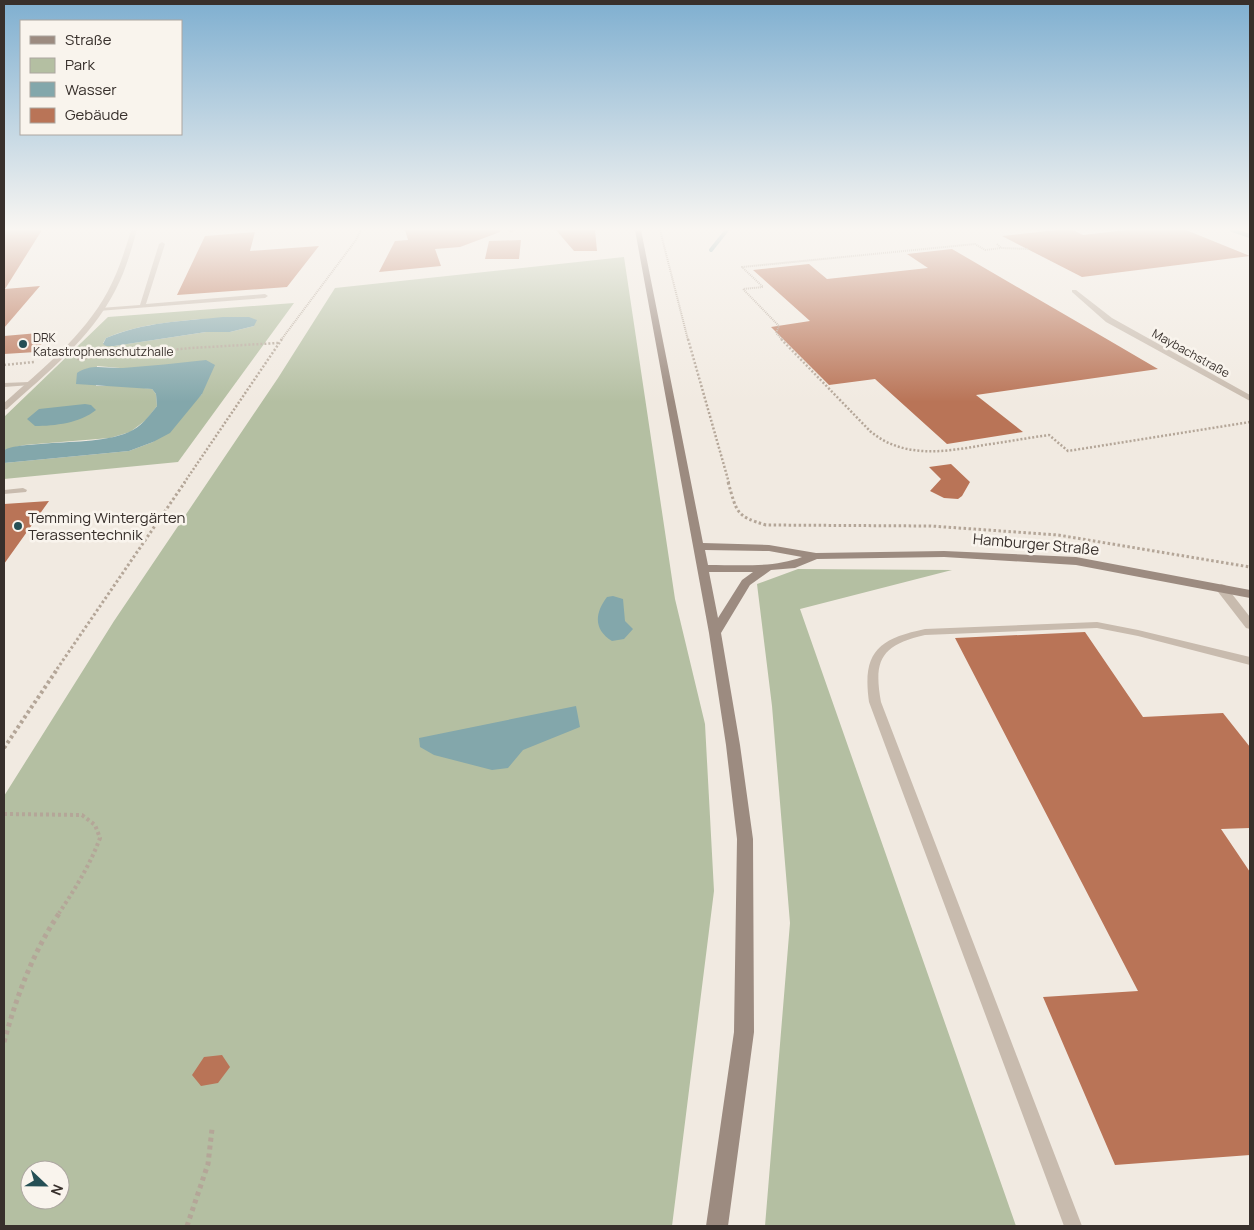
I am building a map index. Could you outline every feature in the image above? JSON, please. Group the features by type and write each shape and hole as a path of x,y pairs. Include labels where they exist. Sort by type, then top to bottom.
{"main road":[{"path":"649,287 715,633 733,745 745,839 744,1032 717,1226"},
{"name":"Hamburger Straße","path":"698,546 769,548 816,556 944,554 1076,561 1250,594"},
{"name":"Hamburger Straße","path":"702,568 767,567 795,564 816,556"},
{"path":"715,633 746,583 767,567"}],"street":[{"path":"4,407 80,336 100,310 113,287"},
{"name":"Maybachstraße","path":"1074,291 1109,320 1250,398"},
{"path":"1221,588 1250,625"}],"lane":[{"path":"142,307 148,287"},
{"path":"100,310 265,296"},
{"path":"4,385 29,384"},
{"path":"4,492 23,490"},
{"path":"1073,1226 875,702 871,686 872,667 879,653 904,636 925,632 1097,625 1138,632 1250,661"}],"path":[{"path":"4,748 279,343 321,287"},
{"path":"674,287 736,509 745,519 766,525 780,526 931,526 1058,535 1250,567"},
{"path":"759,287 743,289 779,326 776,333 876,436 890,444 909,450 943,452 1049,435 1068,451 1250,422"},
{"path":"4,365 191,348 279,343"},
{"path":"4,814 82,815 94,825 100,838 94,858 38,949 18,994 4,1042"},
{"path":"187,1226 208,1164 212,1129"}],"green space":[{"path":"629,287 675,599 705,724 714,891 672,1226 4,1226 4,796 114,621 278,378 335,288"},
{"path":"294,303 178,462 4,479 4,463 129,451 153,442 202,394 120,368 97,366 96,386 128,386 152,389 156,394 157,406 146,420 130,432 110,438 24,445 4,450 4,417 108,317","holes":["200,319 254,326 230,332 206,332 114,346 103,343 106,338 129,330 176,321"]},
{"path":"798,569 952,570 800,609 1016,1226 765,1226 790,923 772,706 757,584"}],"water":[{"path":"223,317 249,317 257,320 254,326 230,332 206,332 114,346 103,344 106,338 149,325"},
{"path":"206,360 215,365 202,394 170,433 153,442 129,451 4,463 4,450 13,447 97,440 119,436 141,424 157,406 156,394 152,389 76,384 77,373 94,367 123,368"},
{"path":"91,405 96,410 75,421 35,426 27,419 39,409"},
{"path":"613,596 623,599 625,621 633,629 624,639 612,641 599,626 598,615 607,597"},
{"path":"576,706 580,727 523,750 508,768 492,770 434,755 420,747 419,738"}],"building":[{"path":"4,287 6,287 5,289 39,287 4,328"},
{"path":"181,287 282,287 177,295"},
{"path":"772,287 1018,287 1158,369 976,395 1023,432 947,444 875,379 829,385 771,327 810,321"},
{"name":"DRK Katastrophenschutzhalle","path":"50,332 36,352 4,354 4,336"},
{"path":"951,464 970,482 962,496 958,499 944,498 930,491 941,479 929,467"},
{"name":"Temming Wintergärten Terassentechnik","path":"49,501 4,564 4,504"},
{"path":"1085,632 1143,717 1223,713 1250,747 1250,828 1221,829 1250,872 1250,1155 1115,1165 1043,997 1138,991 955,638"},
{"path":"222,1055 230,1067 218,1083 201,1086 192,1075 204,1057"}],"place":[{"name":"DRK Katastrophenschutzhalle","path":"23,344"},
{"name":"Temming Wintergärten Terassentechnik","path":"18,526"}]}
